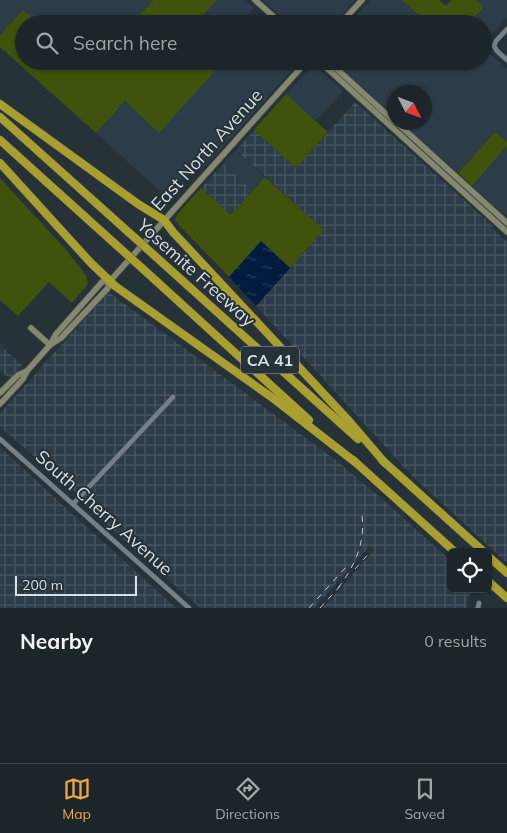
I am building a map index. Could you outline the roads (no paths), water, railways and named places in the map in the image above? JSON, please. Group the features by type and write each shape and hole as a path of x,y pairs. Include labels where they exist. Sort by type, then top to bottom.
{"highway":[{"path":"0,104 138,204 164,220 386,463"},
{"name":"Yosemite Freeway","path":"0,117 480,548"},
{"name":"Yosemite Freeway","path":"0,140 451,548"},
{"path":"0,163 90,262 110,281 274,399 355,462"},
{"path":"492,560 507,573"},
{"path":"492,585 507,598"}],"street":[{"path":"255,0 272,15"},
{"path":"348,15 362,0"},
{"path":"507,29 494,46 507,60"},
{"name":"East North Avenue","path":"0,393 18,375 26,371 50,345 56,334 102,282 110,281 299,70"},
{"path":"329,70 507,232"},
{"path":"338,70 387,115"},
{"path":"404,130 507,223"},
{"path":"31,328 50,345"},
{"name":"East North Avenue","path":"0,404 23,379 26,371"},
{"path":"73,504 173,397"},
{"name":"South Cherry Avenue","path":"0,439 189,608"}],"water":[{"path":"261,241 290,268 256,306 229,277"}],"railway":[{"path":"338,588 350,570 359,551 362,531 361,510"},
{"path":"355,569 371,551"},
{"path":"309,608 346,567"},
{"path":"320,608 342,584"}]}
